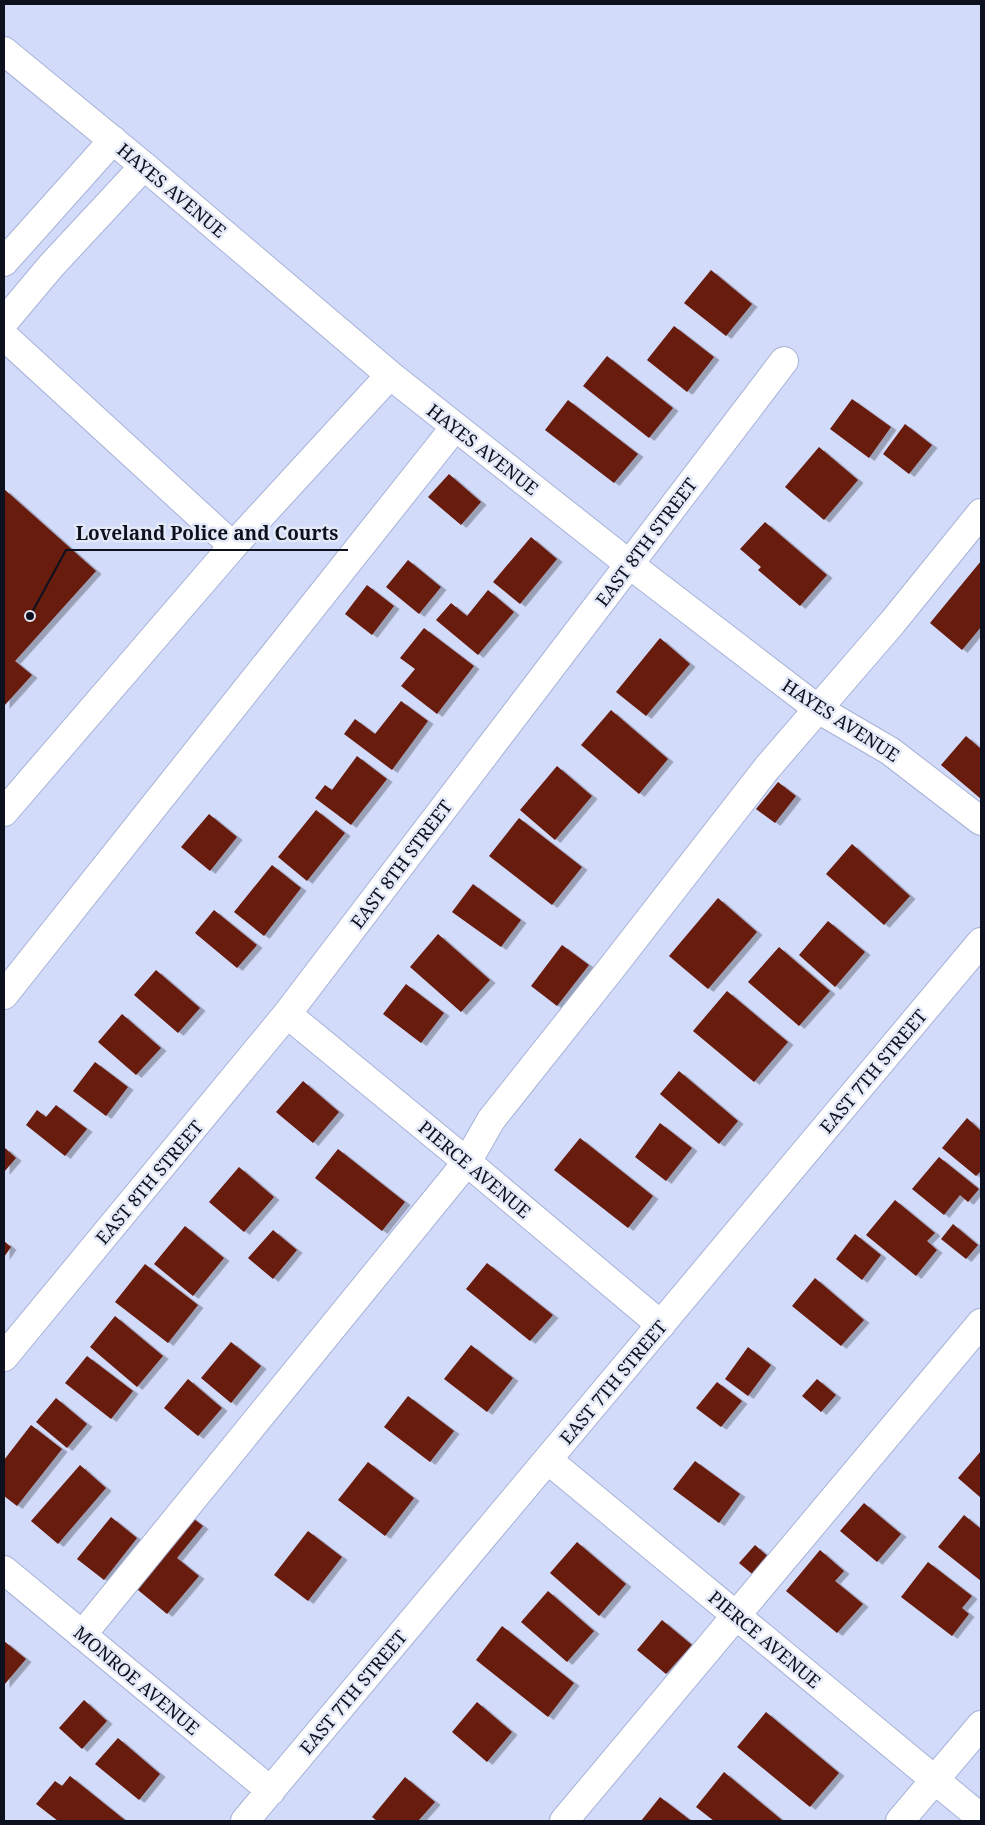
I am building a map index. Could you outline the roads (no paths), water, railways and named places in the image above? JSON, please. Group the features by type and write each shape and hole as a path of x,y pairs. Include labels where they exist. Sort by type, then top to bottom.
{"street":[{"name":"HAYES AVENUE","path":"4,51 144,166 390,375 629,564 818,710 890,751 981,821"},
{"path":"4,262 113,140"},
{"path":"4,322 51,266 144,166"},
{"path":"4,336 233,546"},
{"name":"EAST 8TH STREET","path":"4,1357 287,1014 784,361"},
{"path":"4,812 233,546 390,375"},
{"path":"4,995 455,426"},
{"path":"82,1634 467,1162 491,1120 767,768 892,622 981,513"},
{"name":"EAST 7TH STREET","path":"245,1821 981,942"},
{"name":"PIERCE AVENUE","path":"287,1014 661,1325"},
{"path":"564,1821 981,1323"},
{"name":"PIERCE AVENUE","path":"548,1460 981,1818"},
{"name":"MONROE AVENUE","path":"4,1570 271,1791"},
{"path":"900,1821 981,1725"}],"place":[{"name":"Loveland Police and Courts","path":"30,616"}]}
